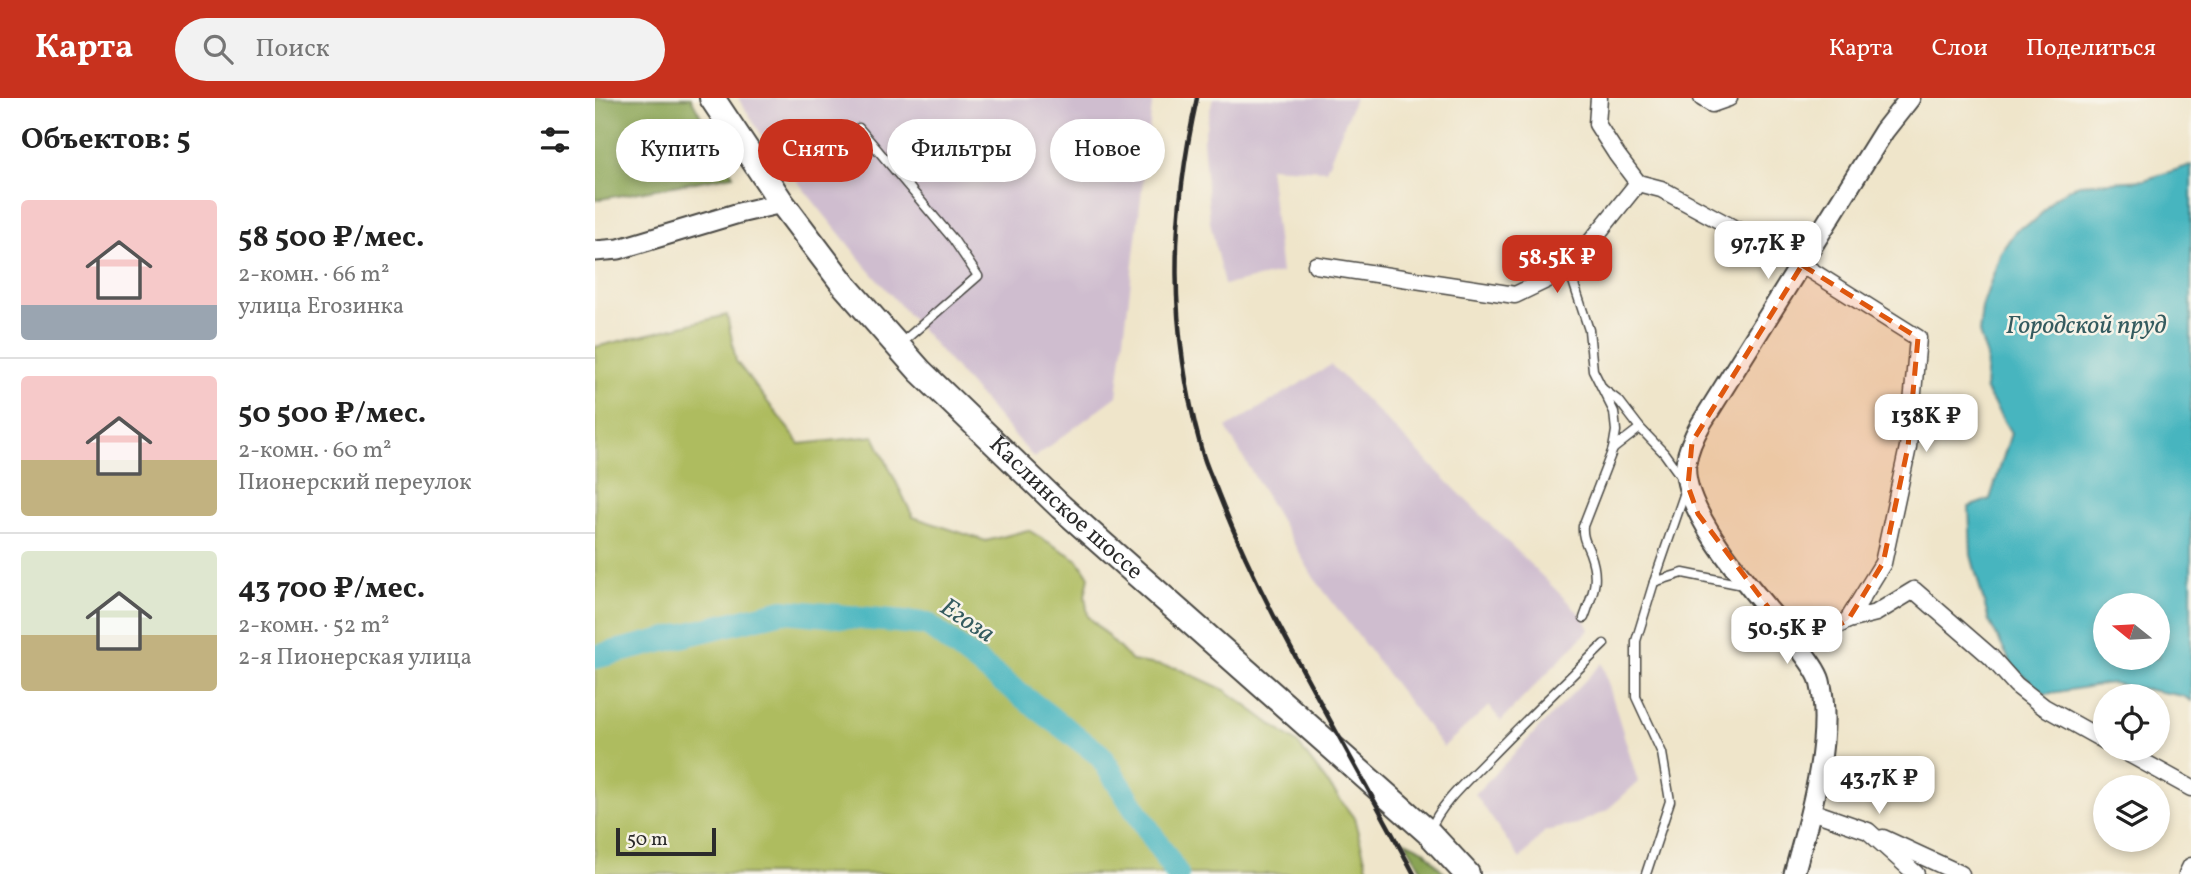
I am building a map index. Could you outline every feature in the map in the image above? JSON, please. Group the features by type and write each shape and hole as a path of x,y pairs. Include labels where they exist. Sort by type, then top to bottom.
{"main road":[{"name":"Каслинское шоссе","path":"712,98 782,203 844,285 897,346 1061,507 1429,833 1467,874"}],"street":[{"path":"1599,98 1597,124 1638,183 1661,189 1802,265 1918,338 1908,447 1882,563 1848,620"},
{"path":"1707,101 1729,98"},
{"path":"1794,874 1811,811 1824,720 1820,679 1716,542 1698,514 1688,486 1686,464 1692,442 1701,424 1884,131 1910,98"},
{"path":"1316,265 1515,295 1569,269 1638,183"},
{"path":"595,251 619,249 782,203"},
{"path":"1798,647 1848,620 1876,613 1914,590 1991,657 2016,685 2044,707 2093,734"},
{"path":"2142,761 2191,788"},
{"path":"1811,811 1868,831 1961,874"},
{"path":"1868,831 1916,874"},
{"path":"2187,874 2191,866"}],"lane":[{"path":"873,145 953,239 978,276 897,346"},
{"path":"1569,269 1589,330 1593,370 1614,412 1616,431 1613,449 1583,526 1582,536 1590,554 1597,583 1584,618"},
{"path":"1602,388 1621,402 1688,486 1636,640 1636,696 1662,753 1670,801 1646,874"},
{"path":"1613,449 1640,428"},
{"path":"1654,582 1683,573 1751,586"},
{"path":"1429,833 1437,816 1460,788 1604,644"}],"highlighted area":[{"path":"1802,265 1918,338 1908,447 1883,563 1848,620 1798,647 1698,514 1688,486 1692,442"}],"shaded area":[{"path":"738,98 1153,98 1150,119 1050,119 1050,182 1143,182 1117,396 1034,458 864,264 798,182 873,182 873,119 758,119 758,129"},
{"path":"1213,98 1355,98 1326,170 1269,167 1281,273 1224,285 1210,222 1203,140"},
{"path":"1331,365 1584,618 1589,630 1501,721 1489,706 1443,747 1314,578 1226,428"},
{"path":"1602,663 1638,782 1606,811 1577,824 1545,831 1520,859 1475,794"}],"green space":[{"path":"595,98 691,98 702,119 616,119 616,182 694,182 595,200"},
{"path":"727,315 736,361 800,444 874,436 913,517 986,541 1028,530 1078,560 1089,577 1085,596 1088,616 1132,661 1177,668 1225,690 1298,744 1354,818 1369,874 595,874 595,347"},
{"path":"1405,841 1424,850 1445,874 1424,874"}],"water":[{"name":"Городской пруд","path":"2191,165 2191,701 2170,694 2170,684 2093,684 2046,694 2013,667 1989,621 1971,555 1969,507 1990,499 2011,433 1985,389 1987,357 1979,333 1982,307 2001,252 2016,230 2035,221 2054,198 2079,184 2144,180"}],"waterway":[{"name":"Егоза","path":"595,657 783,611 927,624 1100,755 1177,874"}],"railway":[{"path":"1197,98 1182,187 1177,273 1183,360 1190,403 1203,454 1231,525 1267,603 1414,874"}]}
